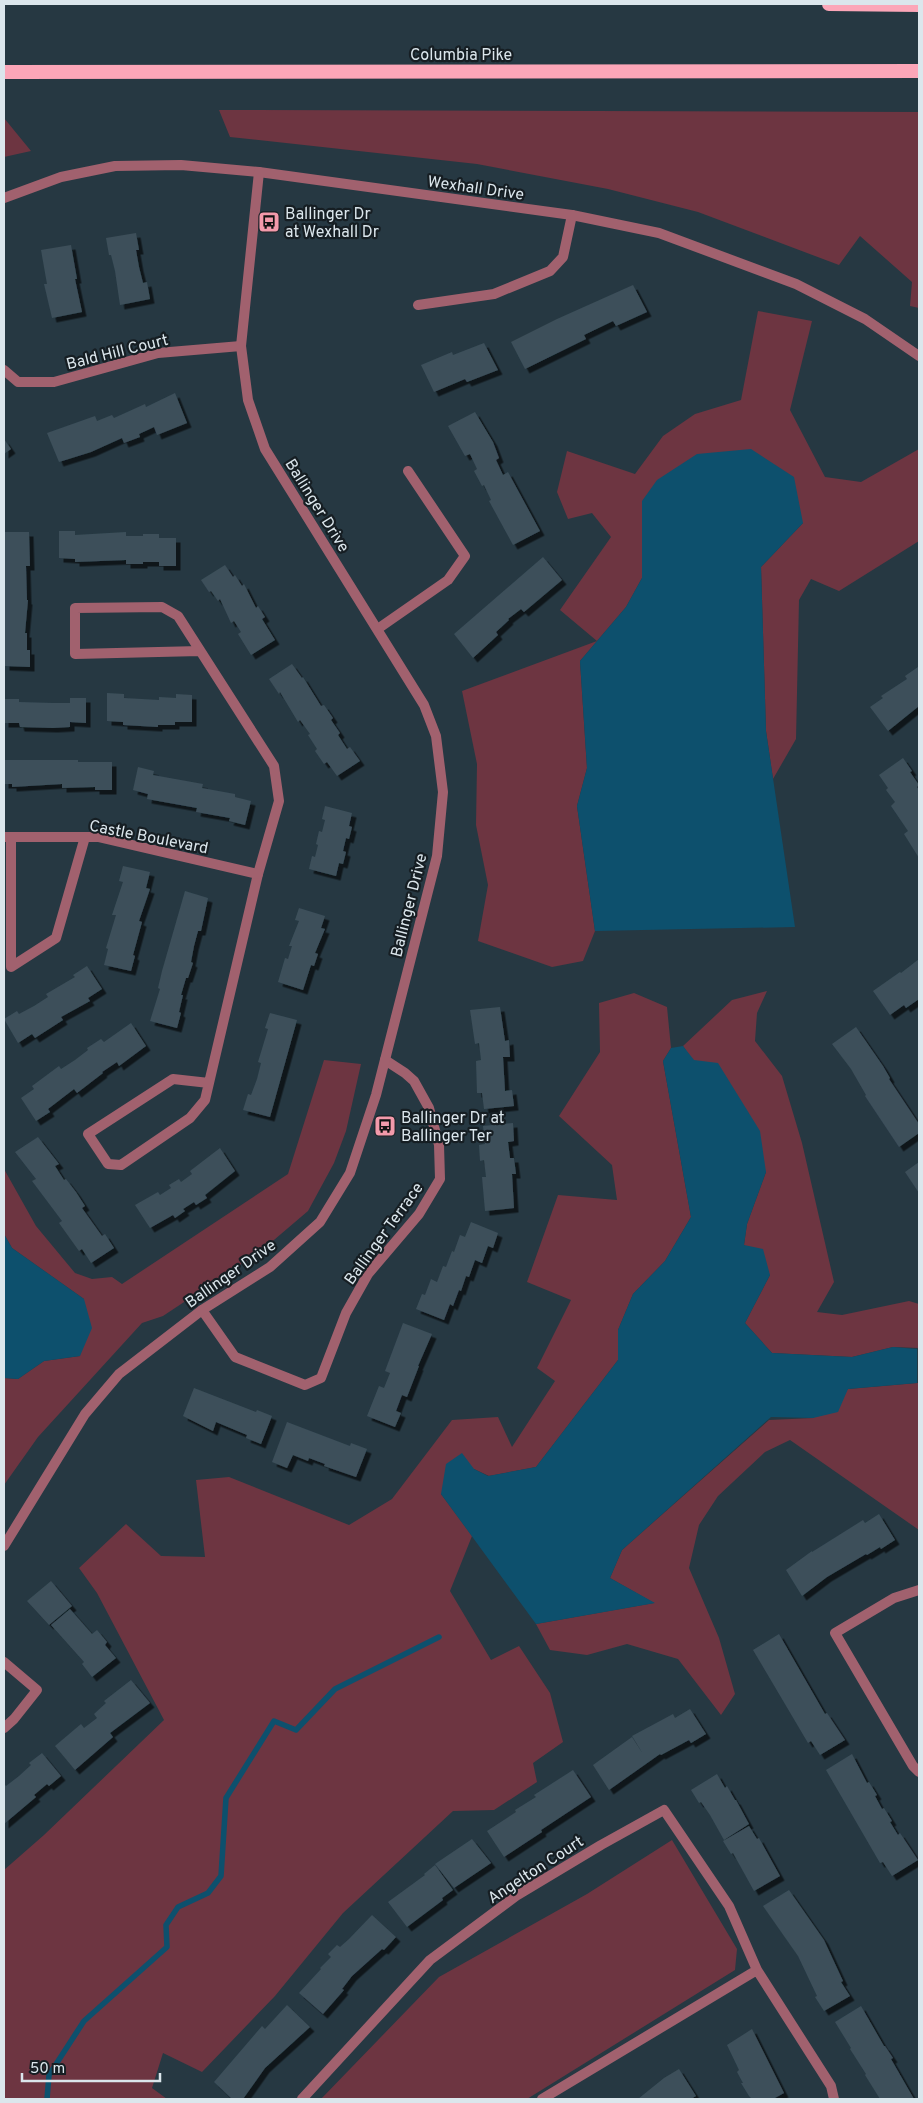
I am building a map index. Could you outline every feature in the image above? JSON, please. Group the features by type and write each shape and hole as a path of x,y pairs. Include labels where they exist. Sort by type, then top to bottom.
{"highway":[{"path":"829,4 919,4"},
{"name":"Columbia Pike","path":"4,72 919,71"}],"street":[{"name":"Wexhall Drive","path":"4,198 61,177 115,166 181,165 259,172 572,215 659,232 796,284 865,319 919,356"},
{"name":"Ballinger Drive","path":"4,1546 85,1414 119,1374 202,1310 270,1267 320,1222 350,1172 376,1095 437,856 443,792 436,736 424,705 378,628 265,449 248,400 242,346 259,172"},
{"path":"418,306 494,294 550,271 563,257 572,215"},
{"name":"Bald Hill Court","path":"4,370 18,382 54,382 158,353 242,346"},
{"path":"378,628 448,580 465,556 408,471"},
{"path":"200,651 75,654 75,608 162,607 178,616 274,766 279,801 258,874 209,1083 205,1100 190,1118 121,1165 108,1164 88,1134 173,1079 209,1083"},
{"path":"8,837 11,967 56,938 85,837"},
{"name":"Castle Boulevard","path":"8,837 98,837 258,874"},
{"name":"Ballinger Terrace","path":"202,1310 235,1357 305,1385 321,1378 346,1313 364,1282 420,1214 440,1179 439,1145 429,1108 414,1081 405,1072 385,1060"},
{"path":"919,1590 894,1598 835,1633 913,1766 919,1772"},
{"path":"4,1662 37,1690 14,1719 4,1728"},
{"name":"Angelton Court","path":"302,2099 430,1960 516,1896 600,1845 664,1810 729,1906 757,1970 831,2086 834,2099"},
{"path":"542,2099 556,2096 757,1970"}],"shaded area":[{"path":"219,110 919,112 919,308 910,306 912,282 860,236 839,265 698,212 608,189 477,164 230,137"},
{"path":"4,118 31,151 4,157"},
{"path":"758,311 812,321 790,410 825,477 861,482 919,449 919,541 839,591 811,579 799,600 796,739 773,779 766,731 761,567 803,523 642,501 642,578 626,607 580,661 587,768 577,806 595,931 583,961 552,967 478,941 488,885 476,825 477,764 462,691 597,641 560,610 611,537 592,513 568,519 557,492 567,451 635,474 663,436 695,414 741,400"},
{"path":"767,991 757,1013 755,1041 782,1076 802,1143 834,1282 817,1312 842,1315 909,1301 919,1304 919,1348 893,1347 852,1357 772,1353 745,1323 770,1275 744,1245 747,1224 766,1172 683,1046 732,1000"},
{"path":"634,993 667,1007 671,1048 663,1061 691,1217 665,1261 633,1294 618,1330 618,1360 536,1467 489,1476 474,1469 441,1494 472,1536 450,1591 491,1660 519,1646 550,1693 563,1742 533,1763 537,1782 494,1810 453,1811 343,1913 275,1996 202,2072 163,2053 152,2088 167,2099 4,2099 4,1870 44,1835 164,1720 97,1593 79,1568 126,1524 161,1556 205,1557 196,1480 229,1477 349,1525 392,1499 452,1420 498,1417 512,1447 555,1381 537,1368 571,1300 527,1282 558,1195 617,1200 612,1165 559,1116 600,1052 599,1003"},
{"path":"324,1060 361,1064 346,1131 334,1163 308,1211 261,1251 163,1316 142,1323 38,1437 4,1485 4,1378 18,1379 44,1361 80,1356 84,1299 12,1248 4,1234 4,1169 36,1226 75,1273 92,1279 112,1277 122,1284 288,1174"},
{"path":"919,1383 919,1530 790,1440 765,1452 718,1496 699,1525 689,1568 719,1638 735,1694 721,1715 678,1659 627,1644 587,1655 550,1650 536,1624 654,1603 610,1578 622,1550 769,1420 813,1418 848,1389"},
{"path":"672,1840 737,1949 735,1970 527,2099 321,2099 439,1977 587,1894"}],"water":[{"path":"751,449 794,477 803,523 761,567 766,731 795,927 595,931 577,806 587,768 580,661 626,607 642,578 642,501 657,480 697,454"},
{"path":"683,1046 694,1060 718,1063 760,1131 766,1172 747,1224 744,1245 763,1249 770,1275 745,1323 772,1353 852,1357 893,1347 917,1349 917,1383 848,1389 838,1412 813,1418 771,1417 622,1550 610,1578 655,1603 536,1624 441,1494 446,1464 462,1453 474,1469 488,1476 536,1467 618,1360 618,1330 633,1294 665,1261 691,1217 663,1061 671,1048"},
{"path":"4,1234 12,1248 84,1299 92,1328 80,1356 44,1361 18,1379 4,1378"}],"building":[{"path":"136,233 139,267 143,283 147,282 150,299 120,305 115,271 111,255 109,255 106,238"},
{"path":"71,245 77,279 75,279 82,312 52,318 44,284 47,284 41,250"},
{"path":"633,285 647,312 616,326 613,321 584,335 586,339 525,369 511,342"},
{"path":"484,343 498,370 467,382 465,379 434,392 421,365 452,352 453,355"},
{"path":"175,393 187,423 157,435 154,427 139,434 140,437 124,443 122,438 91,452 59,462 47,433 95,416 97,421 112,415 114,418 145,404 146,407"},
{"path":"475,412 493,442 499,458 496,460 503,475 508,472 540,531 513,545 489,501 491,500 484,485 482,486 474,471 477,469 470,454 465,456 448,426"},
{"path":"4,439 11,449 4,454"},
{"path":"59,531 75,531 75,535 126,532 126,536 159,534 159,538 176,538 176,566 159,566 159,562 126,564 126,560 75,562 75,559 59,558"},
{"path":"4,532 29,532 30,566 26,566 28,600 25,633 27,633 27,650 30,650 30,667 5,666"},
{"path":"543,557 562,580 524,612 521,609 508,619 496,632 498,635 473,658 454,634"},
{"path":"225,565 242,586 244,584 256,608 258,606 265,617 262,619 275,640 251,655 238,634 241,632 234,621 231,623 220,599 218,601 201,580"},
{"path":"292,664 303,677 321,706 324,705 333,718 331,720 340,733 338,735 347,749 350,747 360,761 337,776 327,762 324,764 315,751 317,749 308,735 310,734 300,720 298,722 280,692 279,694 269,679"},
{"path":"918,667 919,706 888,731 870,707 883,698 881,696 907,679 905,676"},
{"path":"107,693 124,694 124,698 159,700 159,697 176,698 176,694 192,695 192,722 175,722 175,725 158,725 158,727 123,725 123,722 107,721"},
{"path":"70,698 86,698 86,723 70,722 70,727 53,728 20,727 19,723 4,723 4,699 19,699 19,702 70,703"},
{"path":"903,758 919,785 917,787 919,790 919,858 904,834 908,831 891,806 895,802 886,790 888,788 879,775"},
{"path":"4,760 112,762 112,790 95,790 95,787 62,788 62,784 12,787 12,784 4,784"},
{"path":"138,767 154,771 153,775 203,784 202,788 235,794 235,797 251,801 245,825 229,821 230,818 196,812 197,808 147,799 148,794 133,790"},
{"path":"325,806 352,813 349,826 352,827 349,839 346,838 343,851 346,852 343,864 339,863 336,876 309,869 312,856 315,857 319,831 322,832 325,820 322,819"},
{"path":"123,866 150,872 146,888 150,889 139,921 142,922 133,955 135,956 131,971 104,965 108,949 106,948 116,915 112,915 123,882 119,881"},
{"path":"185,891 208,898 201,931 198,931 194,946 191,962 193,963 181,995 183,995 179,1012 181,1013 177,1028 150,1021"},
{"path":"299,908 325,916 321,928 325,929 315,953 318,954 314,966 311,965 303,990 278,982 285,958 288,959 292,946 289,946 299,921 295,920"},
{"path":"919,959 919,999 906,1008 904,1005 890,1015 873,991"},
{"path":"87,966 102,989 88,998 90,1001 61,1017 63,1020 35,1038 32,1034 18,1043 4,1019 17,1011 19,1014 34,1006 48,997 46,994 75,977 73,975"},
{"path":"500,1007 505,1041 509,1040 510,1057 503,1057 505,1091 512,1090 514,1106 484,1109 482,1093 477,1093 476,1061 481,1060 479,1043 475,1044 470,1010"},
{"path":"270,1013 297,1020 270,1117 243,1110 248,1094 251,1095 257,1079 261,1063 258,1062 268,1029 265,1028"},
{"path":"131,1023 146,1046 119,1066 117,1062 102,1072 77,1093 74,1089 48,1109 50,1112 36,1121 21,1098 34,1089 32,1086 59,1066 61,1069 75,1060 88,1050 87,1048 101,1039 104,1042"},
{"path":"856,1027 919,1124 919,1133 899,1147 865,1096 851,1069 832,1044"},
{"path":"513,1123 514,1141 508,1142 510,1158 514,1158 516,1174 512,1174 514,1208 485,1211 482,1177 486,1177 484,1160 480,1161 479,1145 485,1144 483,1126"},
{"path":"38,1137 59,1164 55,1166 85,1206 82,1208 102,1236 105,1234 114,1248 91,1263 82,1249 79,1251 59,1223 62,1221 32,1181 36,1179 15,1152"},
{"path":"220,1148 235,1171 205,1195 207,1198 196,1205 194,1202 183,1209 185,1211 175,1218 173,1215 150,1228 135,1205 158,1192 160,1195 171,1188 169,1185 179,1179 181,1182 192,1174 190,1171"},
{"path":"919,1162 919,1193 905,1172"},
{"path":"471,1222 498,1233 493,1248 488,1246 482,1263 475,1260 469,1277 466,1276 461,1291 459,1290 453,1306 450,1304 444,1320 416,1309 422,1294 425,1295 431,1279 437,1282 443,1266 446,1267 452,1251 454,1252 460,1235 465,1237"},
{"path":"403,1323 432,1334 407,1397 402,1395 396,1411 401,1413 395,1427 367,1416 379,1386 384,1388 390,1373 385,1371"},
{"path":"194,1388 256,1412 257,1410 272,1416 261,1444 246,1438 247,1435 216,1422 213,1431 183,1416"},
{"path":"287,1422 350,1446 351,1443 367,1449 356,1477 324,1466 325,1464 309,1458 308,1461 293,1455 287,1468 272,1462"},
{"path":"879,1514 895,1540 881,1549 880,1547 866,1554 827,1577 802,1596 786,1570 812,1551 863,1520 865,1523"},
{"path":"51,1581 72,1606 49,1625 27,1601"},
{"path":"70,1609 92,1634 97,1630 107,1642 105,1645 116,1658 92,1677 82,1664 84,1662 51,1625"},
{"path":"779,1634 825,1714 827,1713 845,1740 820,1755 811,1741 808,1743 753,1650"},
{"path":"131,1680 150,1703 110,1733 113,1737 75,1770 55,1746 81,1724 84,1728 97,1718 94,1714 106,1703 104,1701"},
{"path":"690,1709 706,1734 691,1743 689,1740 660,1754 609,1790 593,1765 632,1737 643,1754 632,1736 673,1714 675,1718"},
{"path":"42,1753 61,1776 49,1786 47,1784 34,1795 36,1797 4,1824 4,1784 6,1786 19,1776 31,1765 29,1763"},
{"path":"852,1754 867,1783 869,1782 877,1795 875,1796 882,1809 884,1808 892,1821 890,1822 898,1835 900,1833 918,1860 892,1876 883,1862 880,1863 826,1770"},
{"path":"573,1770 591,1797 504,1857 487,1831 536,1797 534,1795"},
{"path":"717,1774 725,1788 727,1786 736,1800 749,1824 724,1840 710,1815 691,1790"},
{"path":"749,1826 757,1839 759,1838 780,1876 754,1891 733,1853 731,1854 723,1841"},
{"path":"472,1839 491,1863 454,1888 435,1864"},
{"path":"435,1865 453,1890 442,1898 443,1900 407,1927 388,1902 425,1875"},
{"path":"789,1890 824,1940 843,1981 841,1982 850,1996 824,2011 815,1997 817,1996 798,1956 763,1906"},
{"path":"372,1915 396,1937 384,1950 382,1949 352,1976 342,1989 344,1990 323,2014 299,1993 331,1957 328,1954 337,1945 340,1947"},
{"path":"287,2005 310,2027 265,2068 243,2099 232,2099 214,2082 262,2026 265,2029"},
{"path":"861,2006 893,2058 891,2059 914,2099 880,2099 850,2049 835,2022"},
{"path":"752,2029 784,2093 773,2099 752,2099 749,2096 741,2083 743,2083 737,2072 739,2070 727,2045"},
{"path":"679,2069 696,2096 691,2099 638,2099 664,2078"}],"waterway":[{"path":"47,2099 49,2075 84,2021 167,1947 166,1925 178,1907 208,1893 221,1876 226,1798 274,1721 296,1730 335,1689 439,1637"}],"place":[{"name":"Ballinger Dr at Wexhall Dr","path":"269,222"},
{"name":"Ballinger Dr at Ballinger Ter","path":"385,1126"}]}
